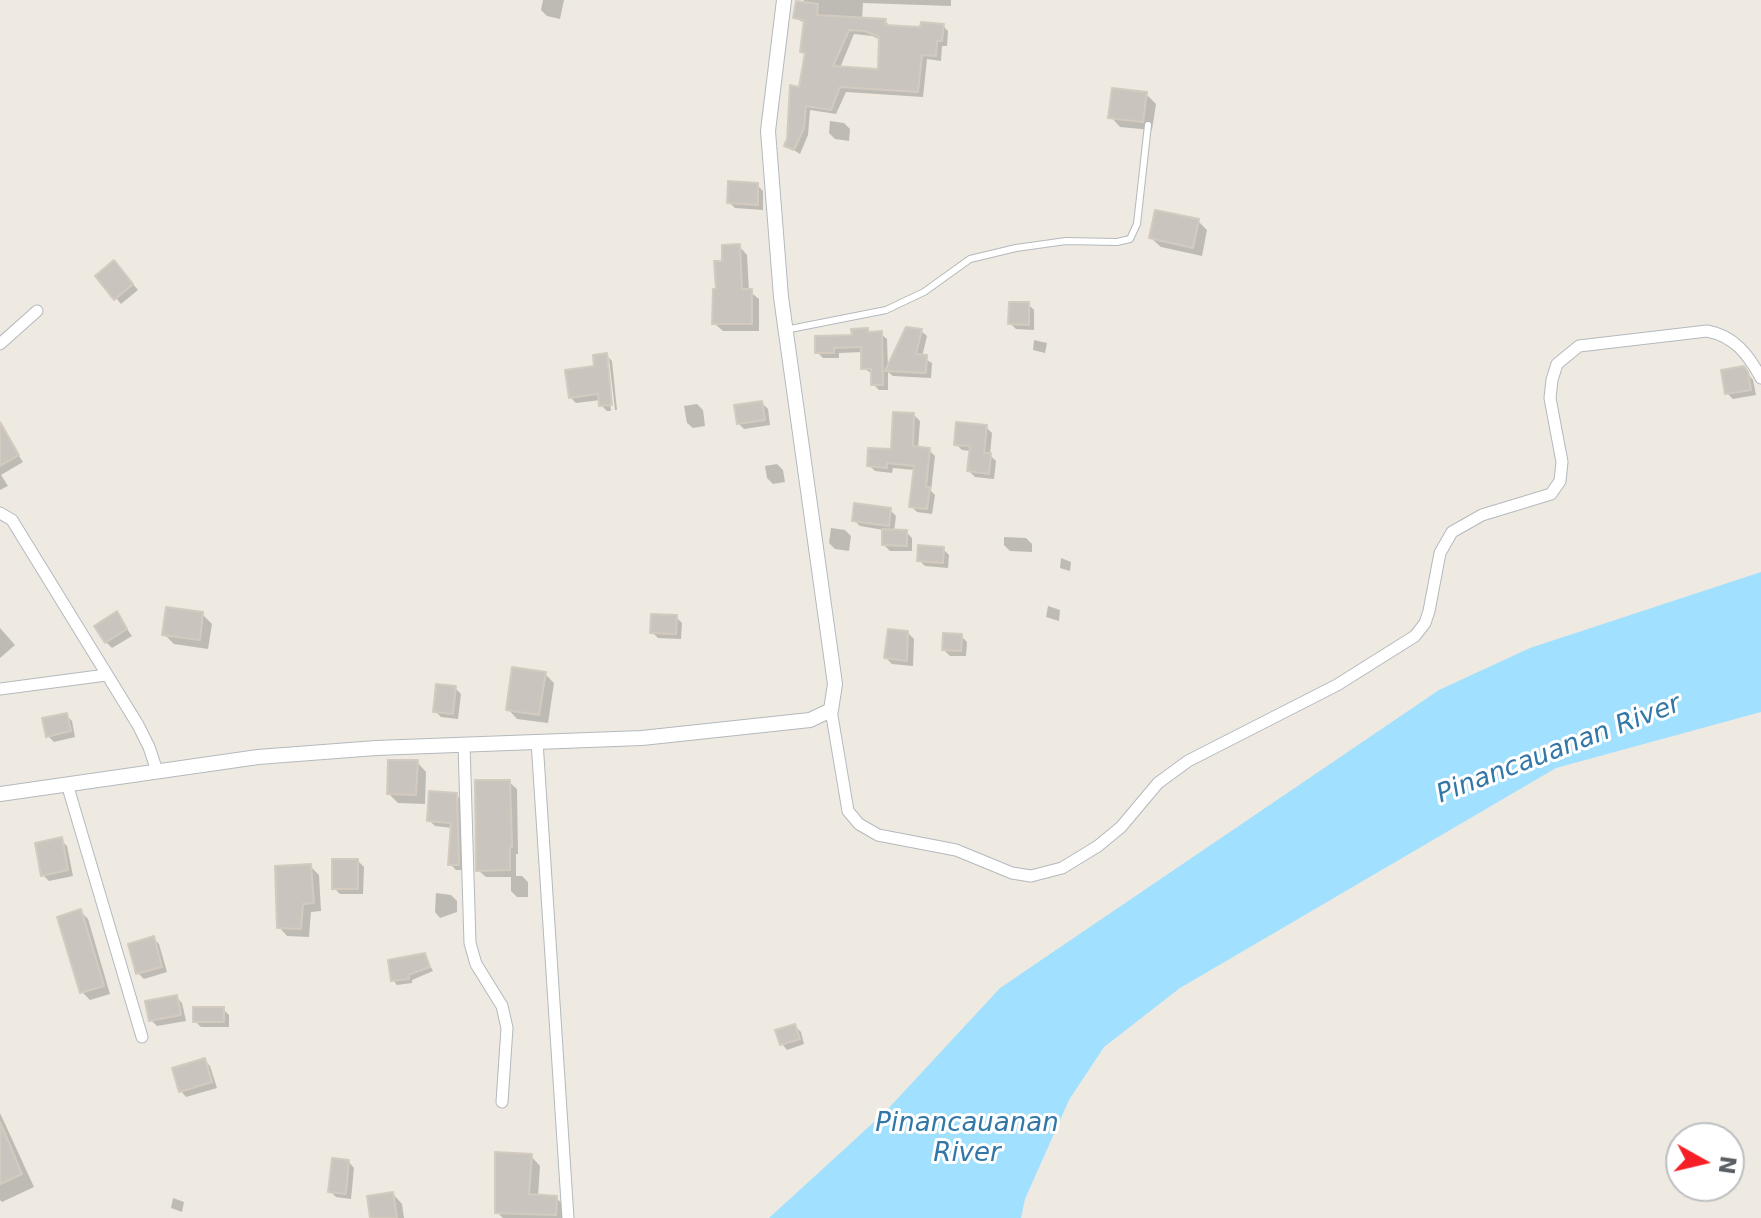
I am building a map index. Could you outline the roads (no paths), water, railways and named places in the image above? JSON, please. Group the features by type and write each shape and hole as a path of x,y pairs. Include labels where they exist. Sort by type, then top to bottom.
{"street":[{"path":"784,0 768,131 785,330 835,684 831,710 848,811 859,824 878,835 956,850 1012,873 1031,876 1062,868 1098,846 1121,827 1158,783 1188,761 1337,685 1415,636 1425,623 1440,553 1452,532 1482,515 1551,494 1560,481 1562,462 1550,398 1552,380 1557,364 1579,346 1707,331 1735,342 1752,361 1761,378"},
{"path":"0,344 37,311"},
{"path":"0,513 12,520 138,725 157,771"},
{"path":"0,689 106,675"},
{"path":"0,794 258,757 464,744 642,738 799,722 831,710"},
{"path":"537,741 568,1218"},
{"path":"464,744 470,943 476,964 502,1006 507,1028 502,1102"},
{"path":"67,784 142,1037"}],"lane":[{"path":"785,330 886,310 924,292 970,259 1066,241 1117,242 1130,239 1137,224 1148,125"}],"water":[{"name":"Pinancauanan River","path":"1761,572 1761,712 1556,768 1180,988 1104,1047 1069,1100 1025,1199 1021,1218 769,1218 886,1111 1000,988 1439,690 1530,648"}]}
